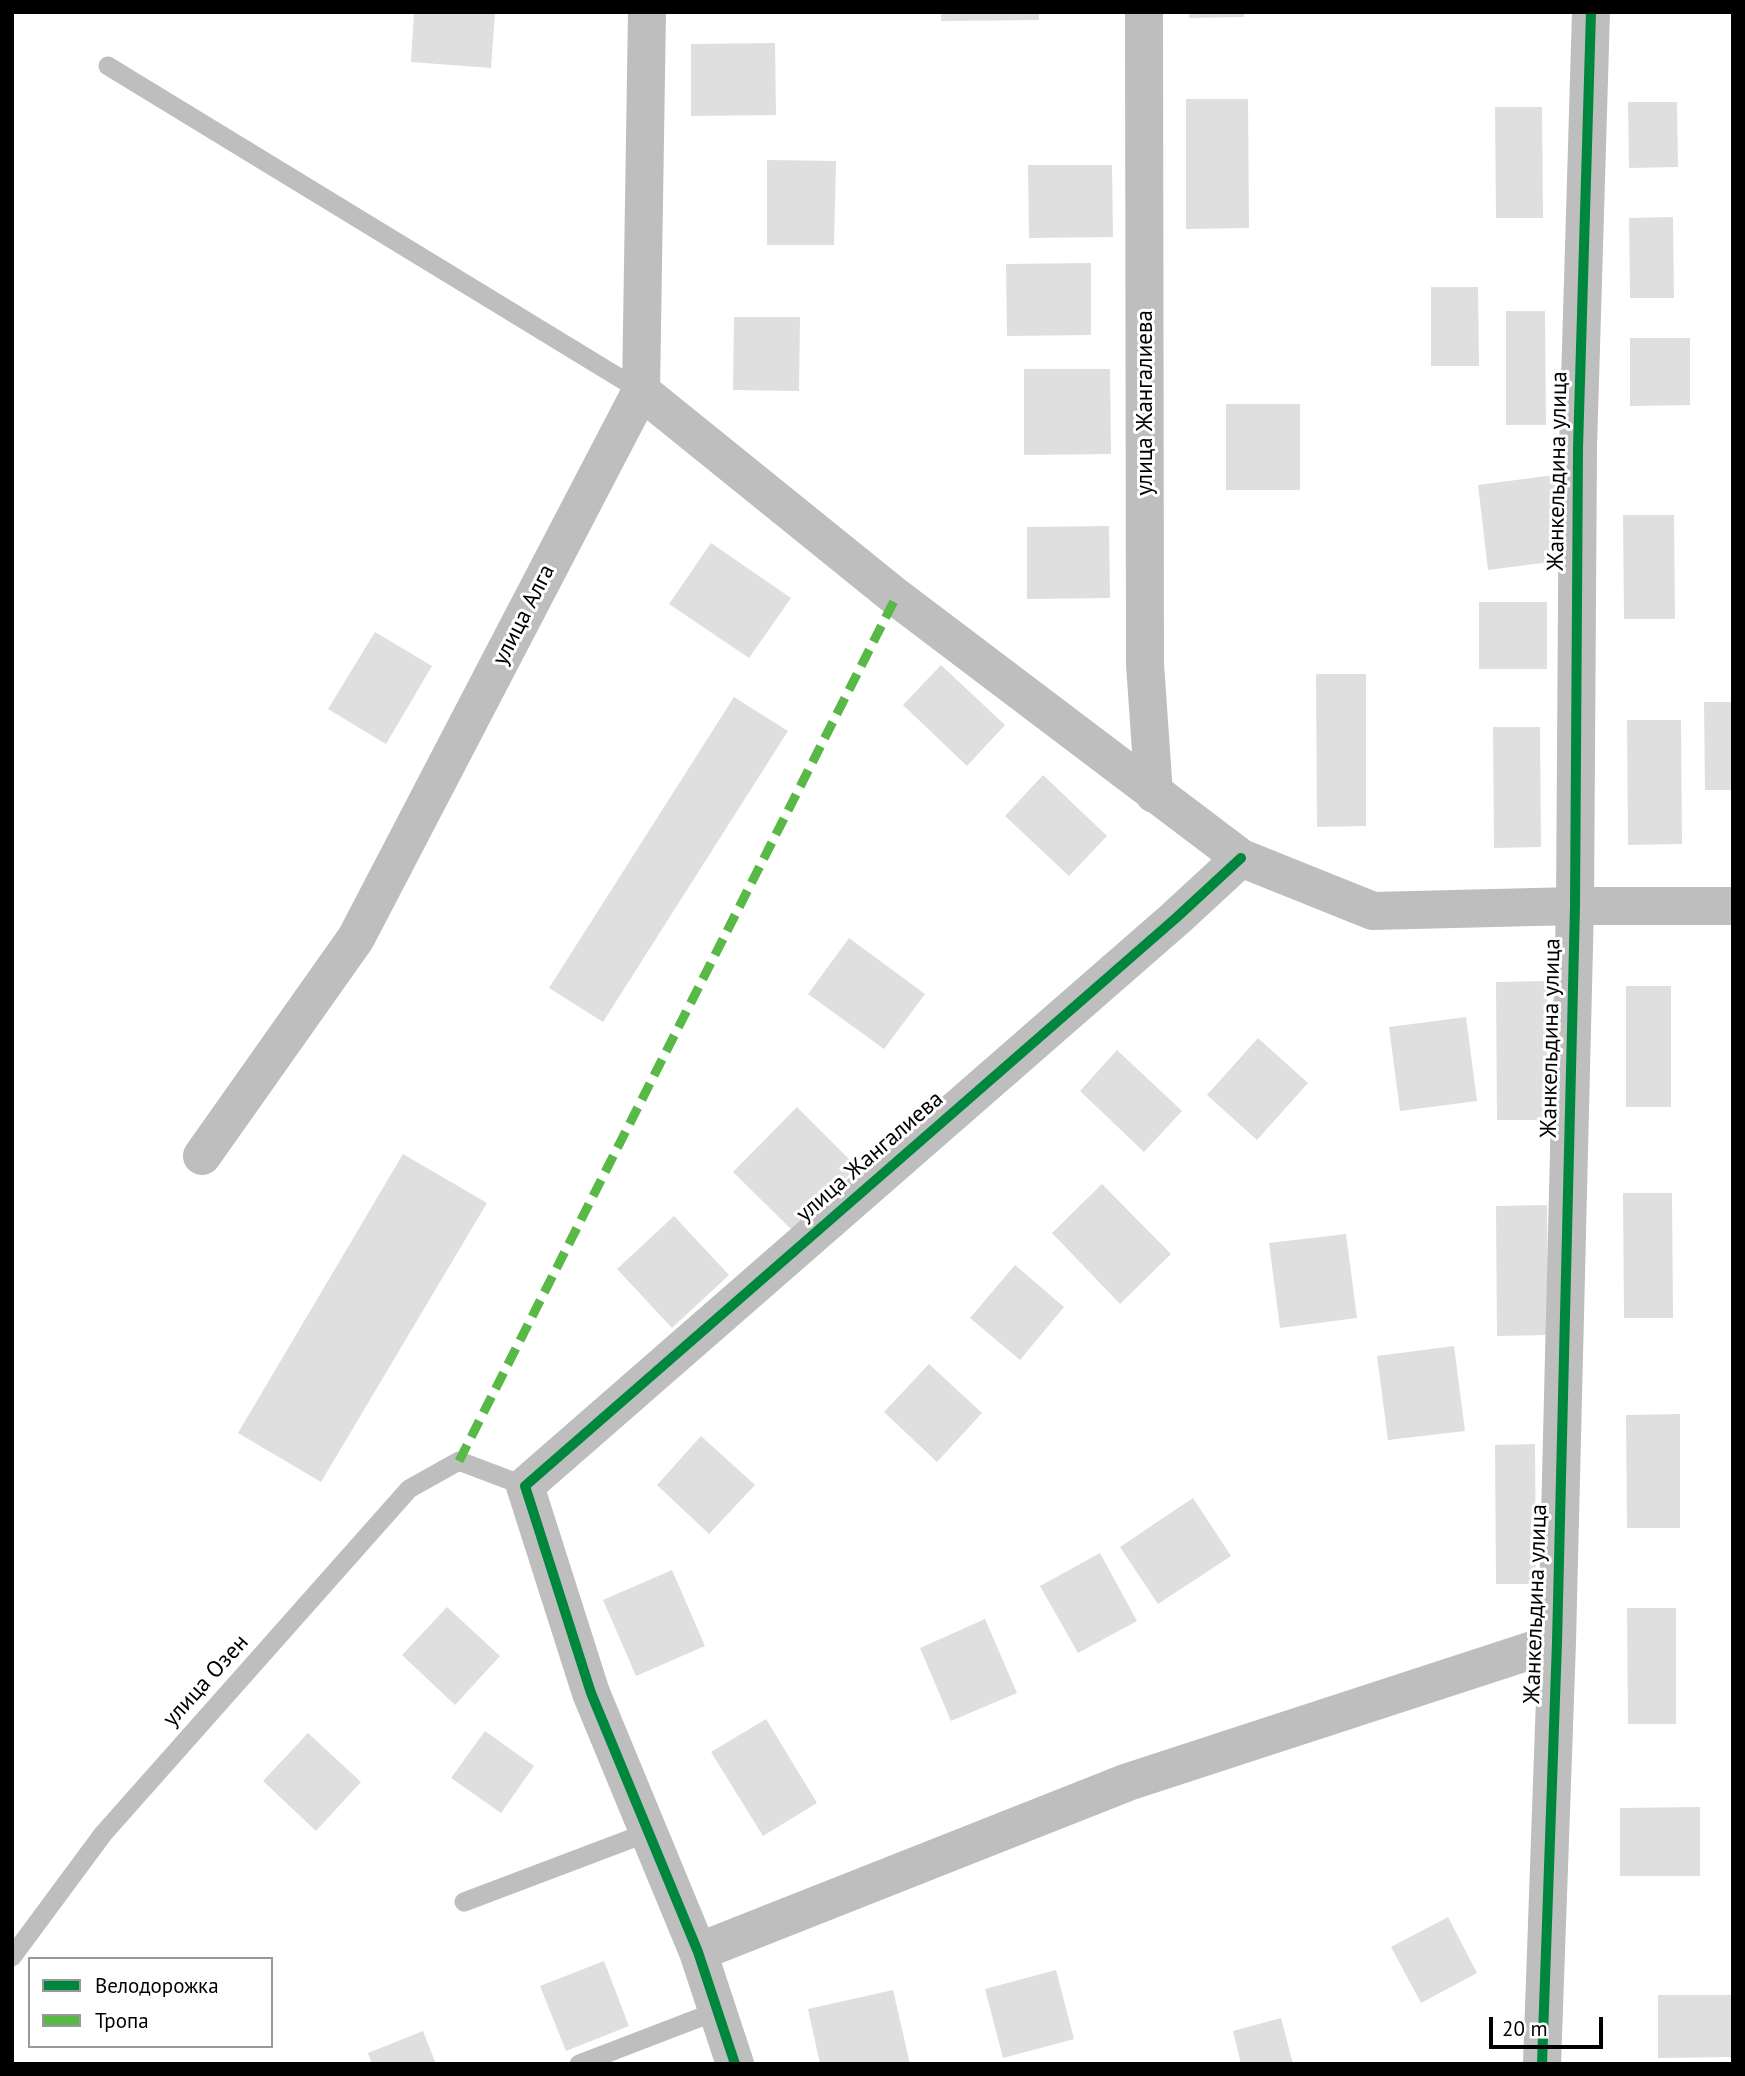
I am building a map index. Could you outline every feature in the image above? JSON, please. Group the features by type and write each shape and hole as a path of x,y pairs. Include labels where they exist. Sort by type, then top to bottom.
{"street":[{"name":"улица Алга","path":"202,1156 356,938 641,391 648,12"},
{"name":"улица Жангалиева","path":"1144,12 1145,664 1154,794"},
{"name":"Жанкельдина улица","path":"1542,2064 1575,906 1578,448 1591,12"},
{"path":"641,391 896,597 1241,858 1373,911 1575,906 1733,906"},
{"name":"улица Жангалиева","path":"525,1486 1176,918 1241,858"},
{"path":"525,1486 591,1693 698,1952 735,2064"},
{"path":"698,1952 1128,1782 1556,1642"}],"lane":[{"path":"108,66 641,391"},
{"name":"улица Озен","path":"12,1957 103,1834 409,1489 459,1461 525,1486"},
{"path":"464,1902 649,1832"},
{"path":"579,2064 718,2011"}],"building":[{"path":"414,12 495,12 491,68 411,62"},
{"path":"941,12 1039,12 1039,20 941,21"},
{"path":"1189,12 1244,12 1244,17 1189,18"},
{"path":"775,43 776,115 691,116 691,44"},
{"path":"1186,99 1248,99 1249,228 1186,229"},
{"path":"1628,102 1677,102 1678,167 1629,168"},
{"path":"1495,107 1542,107 1543,218 1496,218"},
{"path":"767,160 836,161 834,245 767,245"},
{"path":"1028,165 1112,165 1113,237 1029,238"},
{"path":"1673,217 1674,298 1630,298 1629,218"},
{"path":"1091,263 1091,335 1007,336 1006,264"},
{"path":"1431,287 1478,287 1479,366 1431,366"},
{"path":"1506,311 1545,311 1546,425 1506,425"},
{"path":"734,317 800,317 799,391 733,390"},
{"path":"1630,338 1690,338 1690,405 1630,406"},
{"path":"1024,369 1110,369 1111,454 1024,455"},
{"path":"1226,404 1300,404 1300,490 1226,490"},
{"path":"1554,475 1565,560 1488,570 1478,485"},
{"path":"1623,515 1674,515 1675,619 1624,619"},
{"path":"1109,526 1110,598 1027,599 1027,527"},
{"path":"711,543 791,598 749,658 669,604"},
{"path":"1479,602 1547,602 1547,669 1479,669"},
{"path":"375,632 432,666 386,744 328,709"},
{"path":"941,665 1005,725 967,766 903,705"},
{"path":"1316,674 1366,674 1366,826 1317,827"},
{"path":"734,697 788,731 603,1022 549,988"},
{"path":"1704,702 1733,702 1733,790 1705,790"},
{"path":"1627,720 1681,720 1682,844 1628,845"},
{"path":"1493,727 1540,727 1541,847 1494,848"},
{"path":"1043,775 1107,836 1069,876 1005,816"},
{"path":"849,938 925,994 884,1049 808,994"},
{"path":"1547,981 1548,1120 1497,1120 1496,982"},
{"path":"1626,986 1671,986 1671,1107 1626,1107"},
{"path":"1466,1017 1477,1101 1400,1111 1389,1027"},
{"path":"1258,1038 1308,1083 1257,1140 1207,1095"},
{"path":"1117,1050 1182,1111 1144,1152 1080,1091"},
{"path":"797,1107 857,1167 793,1231 733,1172"},
{"path":"403,1154 487,1203 321,1482 238,1433"},
{"path":"1102,1184 1171,1254 1120,1304 1052,1233"},
{"path":"1623,1193 1672,1193 1673,1318 1624,1318"},
{"path":"1547,1205 1548,1335 1497,1336 1496,1206"},
{"path":"674,1216 729,1275 672,1328 617,1269"},
{"path":"1346,1234 1357,1318 1280,1328 1269,1243"},
{"path":"1015,1265 1064,1307 1020,1360 970,1318"},
{"path":"1454,1346 1465,1431 1388,1440 1377,1356"},
{"path":"929,1364 982,1413 937,1462 884,1412"},
{"path":"1680,1414 1680,1528 1627,1528 1626,1415"},
{"path":"701,1436 755,1485 709,1534 657,1485"},
{"path":"1535,1444 1536,1584 1496,1584 1495,1445"},
{"path":"1193,1498 1231,1556 1158,1604 1120,1547"},
{"path":"1100,1553 1137,1621 1078,1653 1040,1586"},
{"path":"672,1570 705,1646 636,1676 603,1600"},
{"path":"447,1607 500,1656 455,1705 402,1655"},
{"path":"1627,1608 1676,1608 1676,1724 1628,1724"},
{"path":"985,1619 1017,1693 951,1721 920,1648"},
{"path":"766,1719 817,1803 763,1836 711,1752"},
{"path":"485,1731 534,1766 501,1813 451,1778"},
{"path":"308,1733 361,1782 316,1831 263,1781"},
{"path":"1700,1807 1700,1876 1620,1876 1620,1808"},
{"path":"1448,1917 1477,1973 1421,2003 1391,1947"},
{"path":"604,1961 629,2026 566,2051 540,1986"},
{"path":"1056,1970 1074,2039 1003,2058 985,1989"},
{"path":"893,1990 910,2064 820,2064 808,2009"},
{"path":"1658,1995 1733,1995 1733,2057 1658,2058"},
{"path":"1281,2018 1293,2064 1241,2064 1233,2031"},
{"path":"423,2031 436,2064 372,2064 368,2053"}],"marked path":[{"path":"459,1461 896,597"}],"cycle path":[{"path":"1542,2064 1557,1642 1575,906 1578,448 1591,12"},
{"path":"735,2064 698,1952 591,1693 525,1486 1176,918 1241,858"}]}
